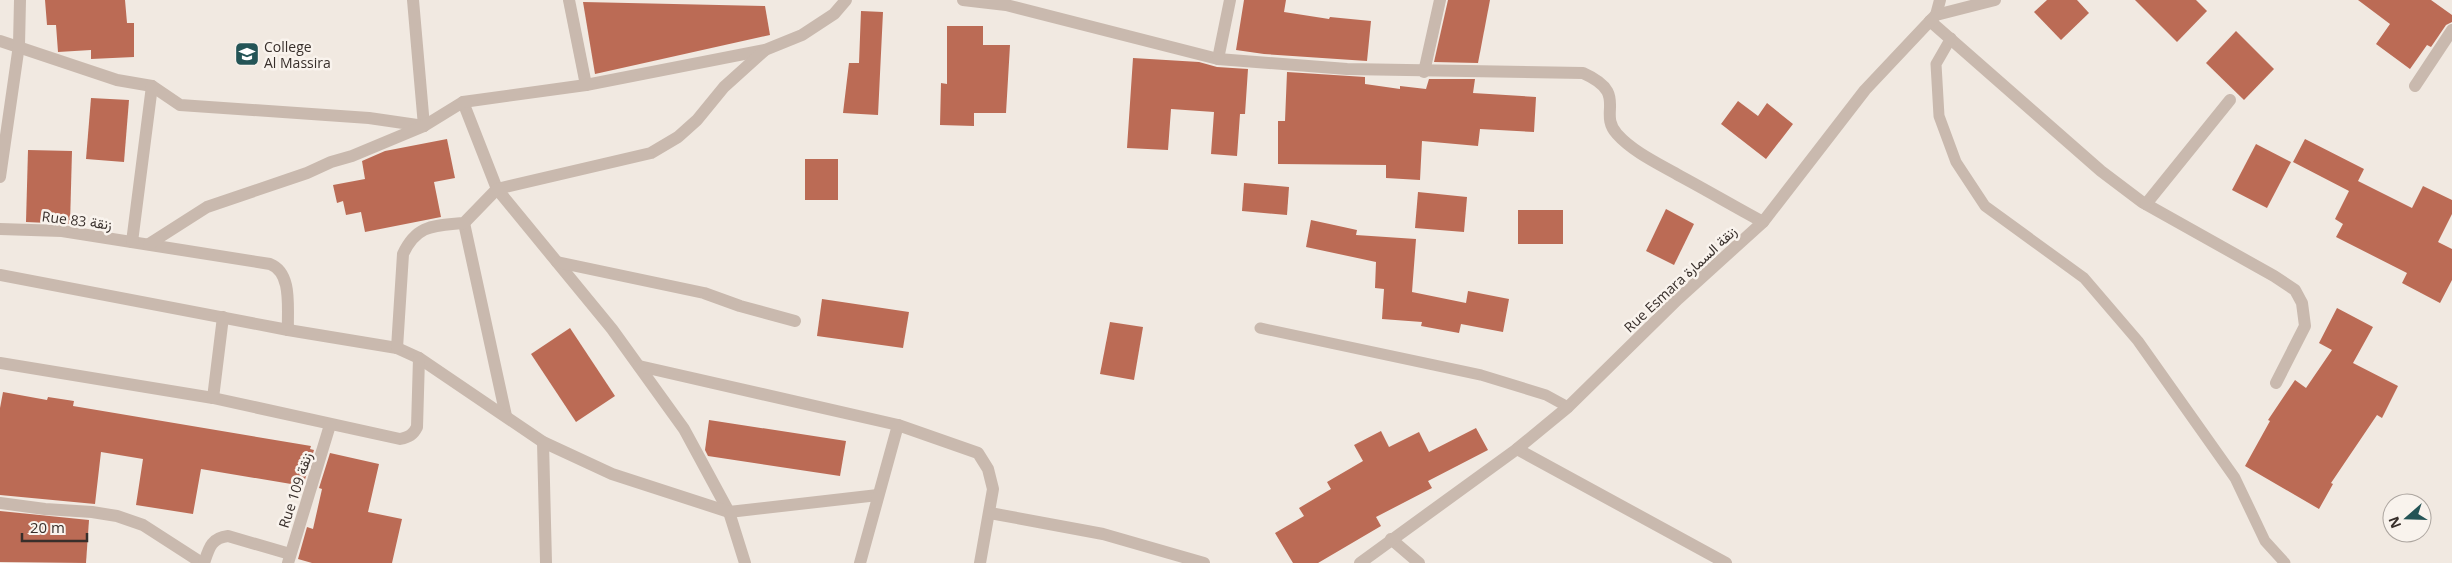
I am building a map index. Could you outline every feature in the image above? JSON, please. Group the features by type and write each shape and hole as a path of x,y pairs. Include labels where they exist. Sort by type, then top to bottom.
{"street":[{"path":"0,177 4,126 18,45 20,0"},
{"path":"413,0 424,126"},
{"path":"569,0 586,85"},
{"path":"149,244 206,207 352,156 424,126 463,102 586,85 765,50 802,35 834,14 846,0"},
{"path":"964,0 1006,5 1218,59 1347,69 1424,72 1583,73 1598,80 1608,90 1612,124 1618,136 1652,160 1763,222"},
{"path":"1218,59 1230,0"},
{"path":"1424,72 1440,0"},
{"path":"1933,18 1940,0"},
{"path":"1933,18 1995,0"},
{"path":"1933,18 1951,38 2101,171 2146,204 2274,276 2295,290 2302,303 2305,326 2276,383"},
{"name":"Rue Esmara زنقة السمارة","path":"1360,563 1390,539 1517,449 1568,407 1678,299 1763,222 1865,90 1933,18"},
{"path":"2415,86 2452,30"},
{"path":"0,41 18,45 118,80 152,86 180,105 369,118 424,126"},
{"path":"397,348 403,254 409,241 424,229 464,223 497,189 650,153 678,137 697,120 724,87 765,50"},
{"path":"132,242 152,86"},
{"path":"2146,204 2230,100"},
{"path":"463,102 497,189 612,329 684,429 729,512 745,563"},
{"path":"464,223 506,416"},
{"name":"Rue 83 زنقة","path":"0,229 62,231 149,244 276,267 282,272 286,280 288,330"},
{"path":"557,262 704,293 795,321"},
{"path":"0,275 222,318 397,348 419,358 544,442 612,474 729,512 878,495"},
{"path":"213,398 222,318"},
{"path":"0,363 213,398 393,439 408,438 414,433 418,418 419,358"},
{"path":"639,366 898,425 978,453 991,476 993,489 980,563"},
{"name":"Rue 109 زنقة","path":"289,558 330,425"},
{"path":"860,563 898,425"},
{"path":"544,442 546,563"},
{"path":"1517,449 1726,563"},
{"path":"0,503 116,516 143,525 202,563 210,546 218,537 228,536 289,558"},
{"path":"990,512 1103,534 1204,563"},
{"path":"1390,539 1419,563"}],"lane":[{"path":"1951,38 1936,64 1939,116 1956,162 1985,206 2084,278 2138,341 2235,478 2265,541 2284,563"},
{"path":"1260,328 1480,375 1546,395 1568,407"}],"building":[{"path":"45,0 125,0 127,23 134,23 134,57 91,59 91,50 58,52 56,25 47,25"},
{"path":"1244,0 1286,0 1284,12 1329,19 1330,17 1371,21 1367,61 1264,54 1236,50"},
{"path":"1448,0 1490,0 1478,63 1434,62"},
{"path":"2047,0 2077,0 2089,13 2061,40 2034,12"},
{"path":"2135,0 2196,0 2207,11 2177,42"},
{"path":"2358,0 2431,0 2452,15 2452,22 2446,25 2431,47 2427,45 2410,69 2376,44 2390,24"},
{"path":"583,2 765,6 770,35 595,74"},
{"path":"861,11 883,12 878,115 843,113 849,63 859,63"},
{"path":"947,26 983,26 983,45 1010,45 1006,113 974,113 974,126 940,125 941,83 947,84"},
{"path":"2236,31 2274,69 2244,100 2206,63"},
{"path":"1133,58 1199,62 1217,67 1248,69 1245,114 1240,114 1237,156 1211,154 1214,112 1171,109 1168,150 1127,148"},
{"path":"1287,72 1365,77 1365,84 1400,89 1400,86 1426,89 1429,79 1475,79 1473,93 1536,97 1534,132 1480,129 1478,146 1422,141 1420,180 1386,178 1386,165 1278,164 1278,121 1285,121"},
{"path":"91,98 129,100 124,162 86,159"},
{"path":"1738,101 1758,116 1767,103 1793,124 1766,159 1721,124"},
{"path":"447,139 455,178 434,182 441,217 365,232 361,212 346,215 343,201 337,203 333,185 365,179 362,161 385,151"},
{"path":"2305,139 2364,169 2358,181 2412,208 2423,186 2452,200 2452,214 2438,242 2452,249 2452,280 2440,303 2402,283 2407,273 2336,237 2343,224 2335,219 2349,191 2293,162"},
{"path":"2256,144 2291,162 2267,208 2232,190"},
{"path":"28,150 72,151 70,224 26,222"},
{"path":"805,159 838,159 838,200 805,200"},
{"path":"1244,183 1289,187 1287,215 1242,211"},
{"path":"1418,192 1467,197 1464,232 1415,228"},
{"path":"1666,209 1694,224 1674,265 1646,251"},
{"path":"1518,210 1563,210 1563,244 1518,244"},
{"path":"1311,220 1357,230 1356,235 1416,239 1412,292 1466,303 1468,291 1509,299 1503,332 1461,324 1459,333 1421,326 1422,322 1382,319 1384,289 1375,288 1376,262 1306,247"},
{"path":"822,299 909,312 903,348 817,336"},
{"path":"2337,308 2373,327 2353,363 2398,386 2382,418 2377,415 2331,483 2333,484 2319,509 2245,466 2270,421 2268,420 2295,380 2306,388 2332,350 2319,343"},
{"path":"1110,322 1143,327 1134,380 1100,374"},
{"path":"570,328 615,396 576,422 531,354"},
{"path":"3,392 47,400 48,397 74,401 73,406 311,446 310,449 314,450 303,486 201,469 193,514 136,505 143,459 101,452 95,504 0,495 0,408"},
{"path":"709,420 846,441 840,476 708,456 705,450"},
{"path":"1476,428 1488,450 1428,481 1432,488 1376,517 1381,526 1318,563 1293,563 1275,533 1304,516 1299,508 1331,489 1327,482 1363,461 1354,445 1381,431 1389,447 1419,432 1429,452"},
{"path":"330,453 379,464 368,512 402,519 392,563 312,563 298,559 307,527 313,529 322,489 319,488"},
{"path":"0,511 89,520 86,563 0,562"}],"place":[{"name":"College Al Massira","path":"247,54"}]}
